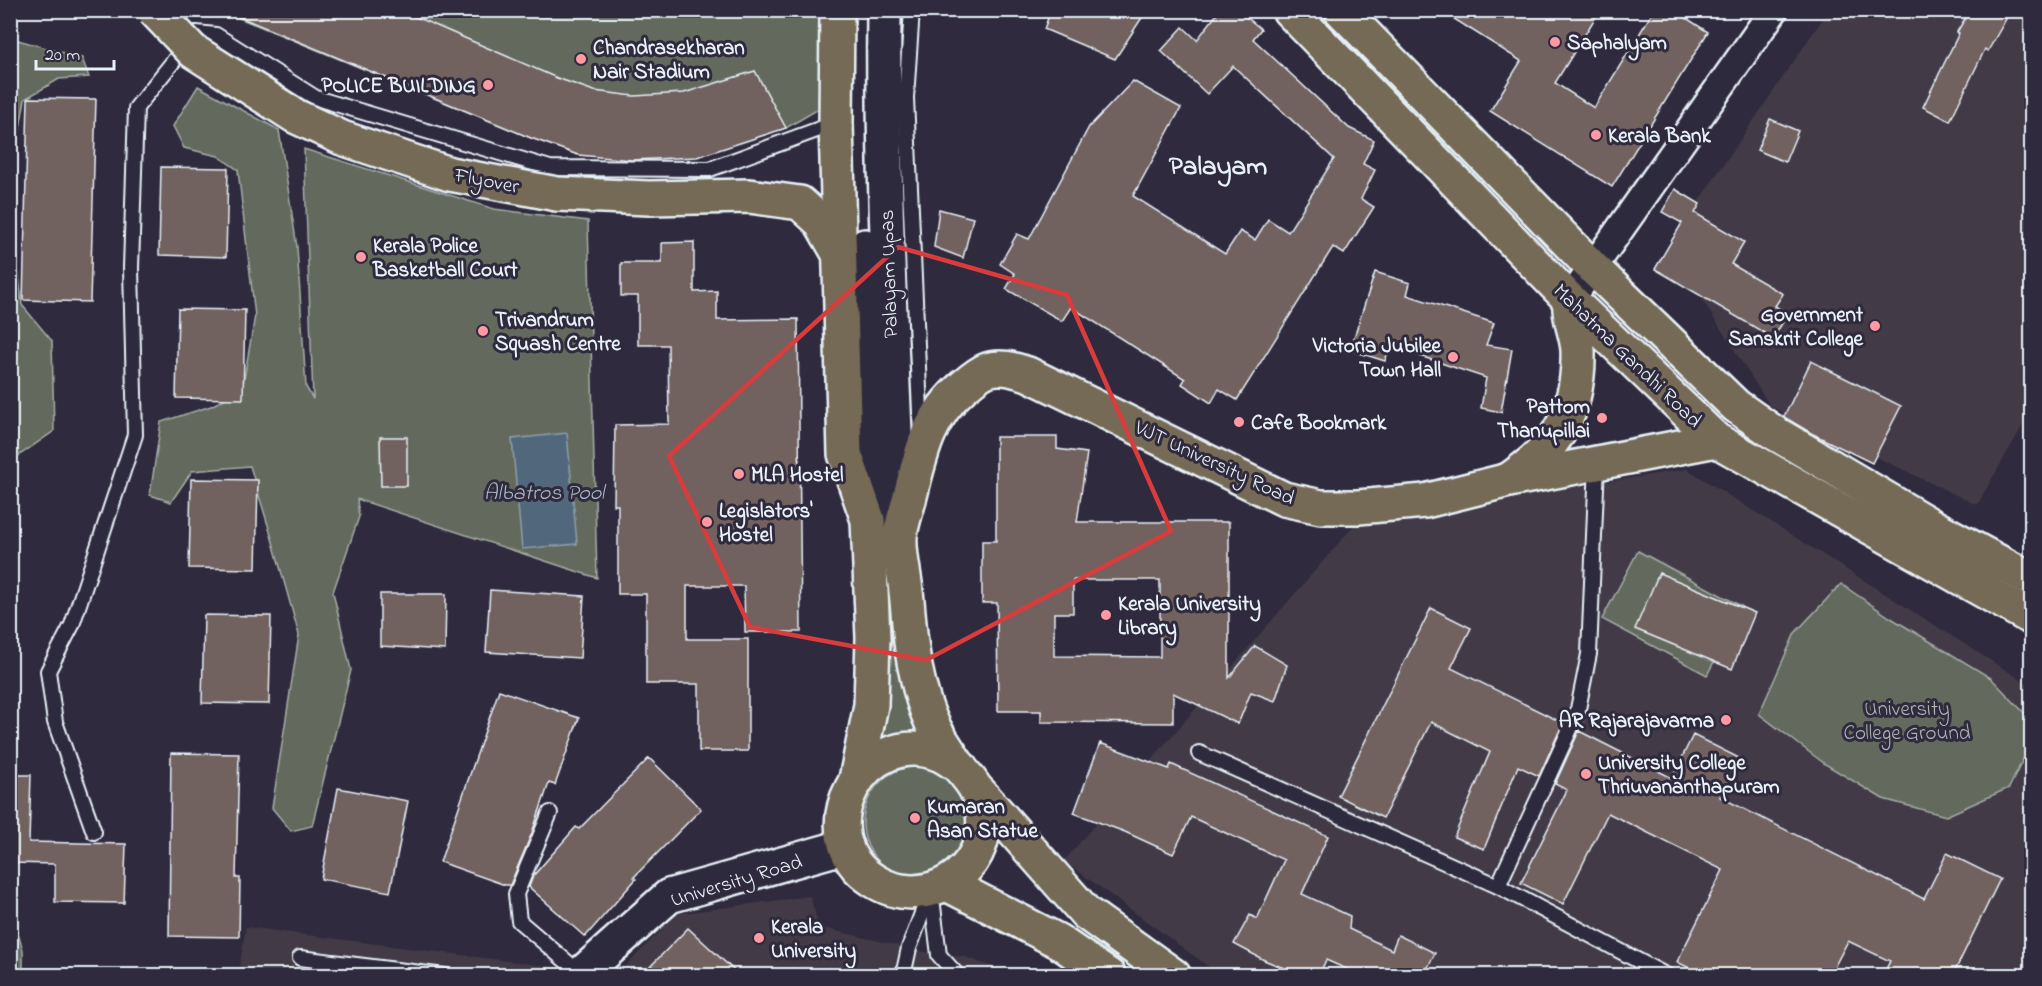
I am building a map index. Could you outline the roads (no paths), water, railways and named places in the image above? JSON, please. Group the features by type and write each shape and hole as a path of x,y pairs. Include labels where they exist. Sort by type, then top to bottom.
{"main road":[{"name":"Flyover","path":"154,10 193,51 294,116 342,138 440,171 557,194 649,198 748,196 800,203 820,222 839,254"},
{"path":"837,10 836,123 845,454 868,520 873,638 871,705 856,779"},
{"name":"Palayam Upas","path":"864,10 862,107 868,520"},
{"name":"Palayam Upas","path":"884,10 883,109 900,537"},
{"name":"Mahatma Gandhi Road","path":"1289,10 1570,300 1716,440 2031,618"},
{"name":"Mahatma Gandhi Road","path":"1341,10 1593,268 1736,406 1773,432 1932,526 2031,580"},
{"path":"1509,480 1535,460 1553,441 1570,411 1577,377 1578,348 1570,300"},
{"name":"VJT University Road","path":"900,537 922,450 934,421 948,399 987,370 1005,367 1028,374 1284,499 1321,507 1358,507 1425,501 1509,480 1716,440"},
{"path":"900,537 915,670 936,731 969,780 984,813 983,834 976,854 964,871 939,887 911,893 891,889 872,880 856,865 846,846 842,823 845,799 856,779 874,760 895,751 918,749 941,755 969,780 1086,913 1174,975"},
{"name":"University Road","path":"580,975 669,896 846,846"},
{"path":"939,887 1058,941 1109,975"}],"street":[{"path":"1570,300 1774,10"}],"lane":[{"path":"912,10 906,98 917,390 922,450"},
{"path":"94,832 55,722 48,671 72,625 135,435 131,268 136,108 196,33 216,35 316,98 550,168 710,169 836,123"},
{"path":"1498,886 1577,714 1589,654 1597,464"},
{"path":"1199,753 1498,886 1667,975"},
{"path":"550,813 516,894 519,921 580,975"},
{"path":"903,975 909,948 939,887"},
{"path":"939,887 939,955 958,975"},
{"path":"300,958 445,975"}],"water":[{"name":"Albatros Pool","path":"567,433 577,544 522,549 512,439"}],"place":[{"name":"Saphalyam","path":"1555,42"},
{"name":"Chandrasekharan Nair Stadium","path":"581,59"},
{"name":"POLICE BUILDING","path":"488,85"},
{"name":"Kerala Bank","path":"1596,135"},
{"name":"Kerala Police Basketball Court","path":"361,257"},
{"name":"Government Sanskrit College","path":"1875,326"},
{"name":"Trivandrum Squash Centre","path":"483,331"},
{"name":"Victoria Jubilee Town Hall","path":"1453,357"},
{"name":"Pattom Thanupillai","path":"1602,418"},
{"name":"Cafe Bookmark","path":"1239,422"},
{"name":"MLA Hostel","path":"739,474"},
{"name":"Legislators' Hostel","path":"707,522"},
{"name":"Kerala University Library","path":"1106,615"},
{"name":"AR Rajarajavarma","path":"1726,720"},
{"name":"University College Thriuvananthapuram","path":"1586,774"},
{"name":"Kumaran Asan Statue","path":"915,818"},
{"name":"Kerala University","path":"759,938"}],"district":[{"name":"Palayam","path":"1218,165"}],"park label":[{"name":"University College Ground","path":"1907,720"}]}
